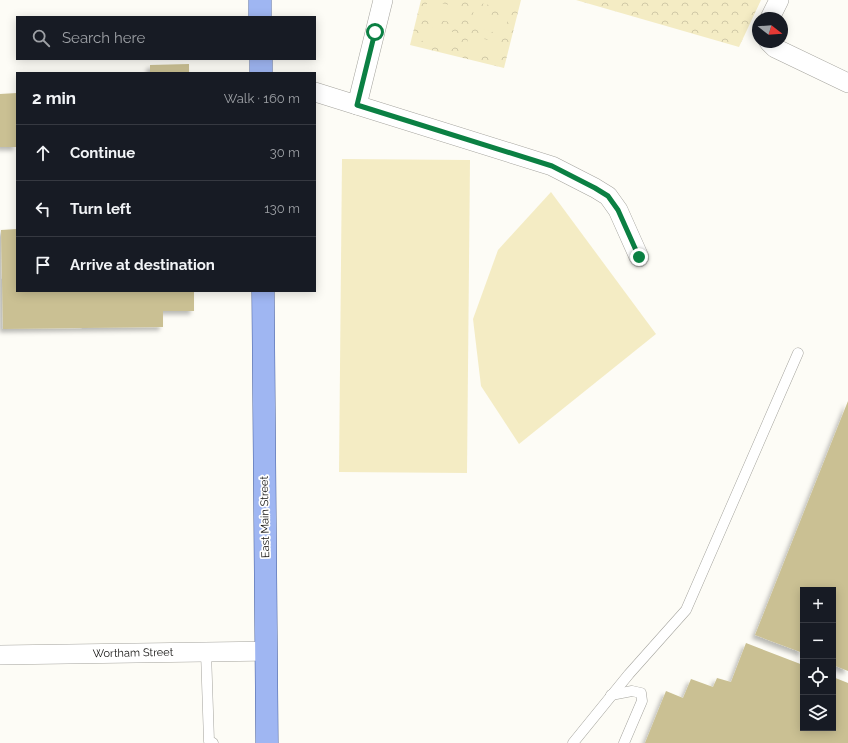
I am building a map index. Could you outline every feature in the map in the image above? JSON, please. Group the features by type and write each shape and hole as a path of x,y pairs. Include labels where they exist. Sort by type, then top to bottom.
{"main road":[{"path":"260,0 260,16"},
{"path":"261,60 261,72"},
{"name":"East Main Street","path":"263,292 267,743"}],"street":[{"path":"357,105 383,0"},
{"path":"773,12 779,0"},
{"path":"775,48 848,83"},
{"path":"316,92 552,166 608,196 618,210 639,257"},
{"name":"Wortham Street","path":"0,654 266,651"}],"lane":[{"path":"573,743 611,695 686,610 798,353"},
{"path":"206,652 209,741 212,743"},
{"path":"611,695 632,690 641,693 642,701 624,743"}],"green space":[{"path":"421,0 521,0 504,68 410,45"},
{"path":"428,0 462,8 458,24 424,16"},
{"path":"476,0 513,0 510,10 476,2"},
{"path":"576,0 761,0 755,12 752,12 752,19 739,47"},
{"path":"474,10 508,19 504,35 470,26"},
{"path":"422,25 457,33 453,49 419,40"},
{"path":"469,35 503,44 499,59 465,51"},
{"path":"342,159 470,160 467,473 339,472"},
{"path":"551,192 656,334 519,444 481,386 473,319 498,250"}],"building":[{"path":"189,64 189,72 150,72 150,65"},
{"path":"16,93 16,147 0,147 0,94"},
{"path":"16,229 16,292 194,292 194,311 163,311 163,327 3,329 1,230"},
{"path":"848,401 848,671 836,666 836,587 800,587 800,652 755,635"},
{"path":"746,643 800,664 800,731 836,731 836,678 848,683 848,743 645,743 666,691 683,698 691,679 713,687 717,678 731,682"}],"route":[{"path":"375,32 357,105 552,166 595,188 608,196 618,210 639,257"}]}
